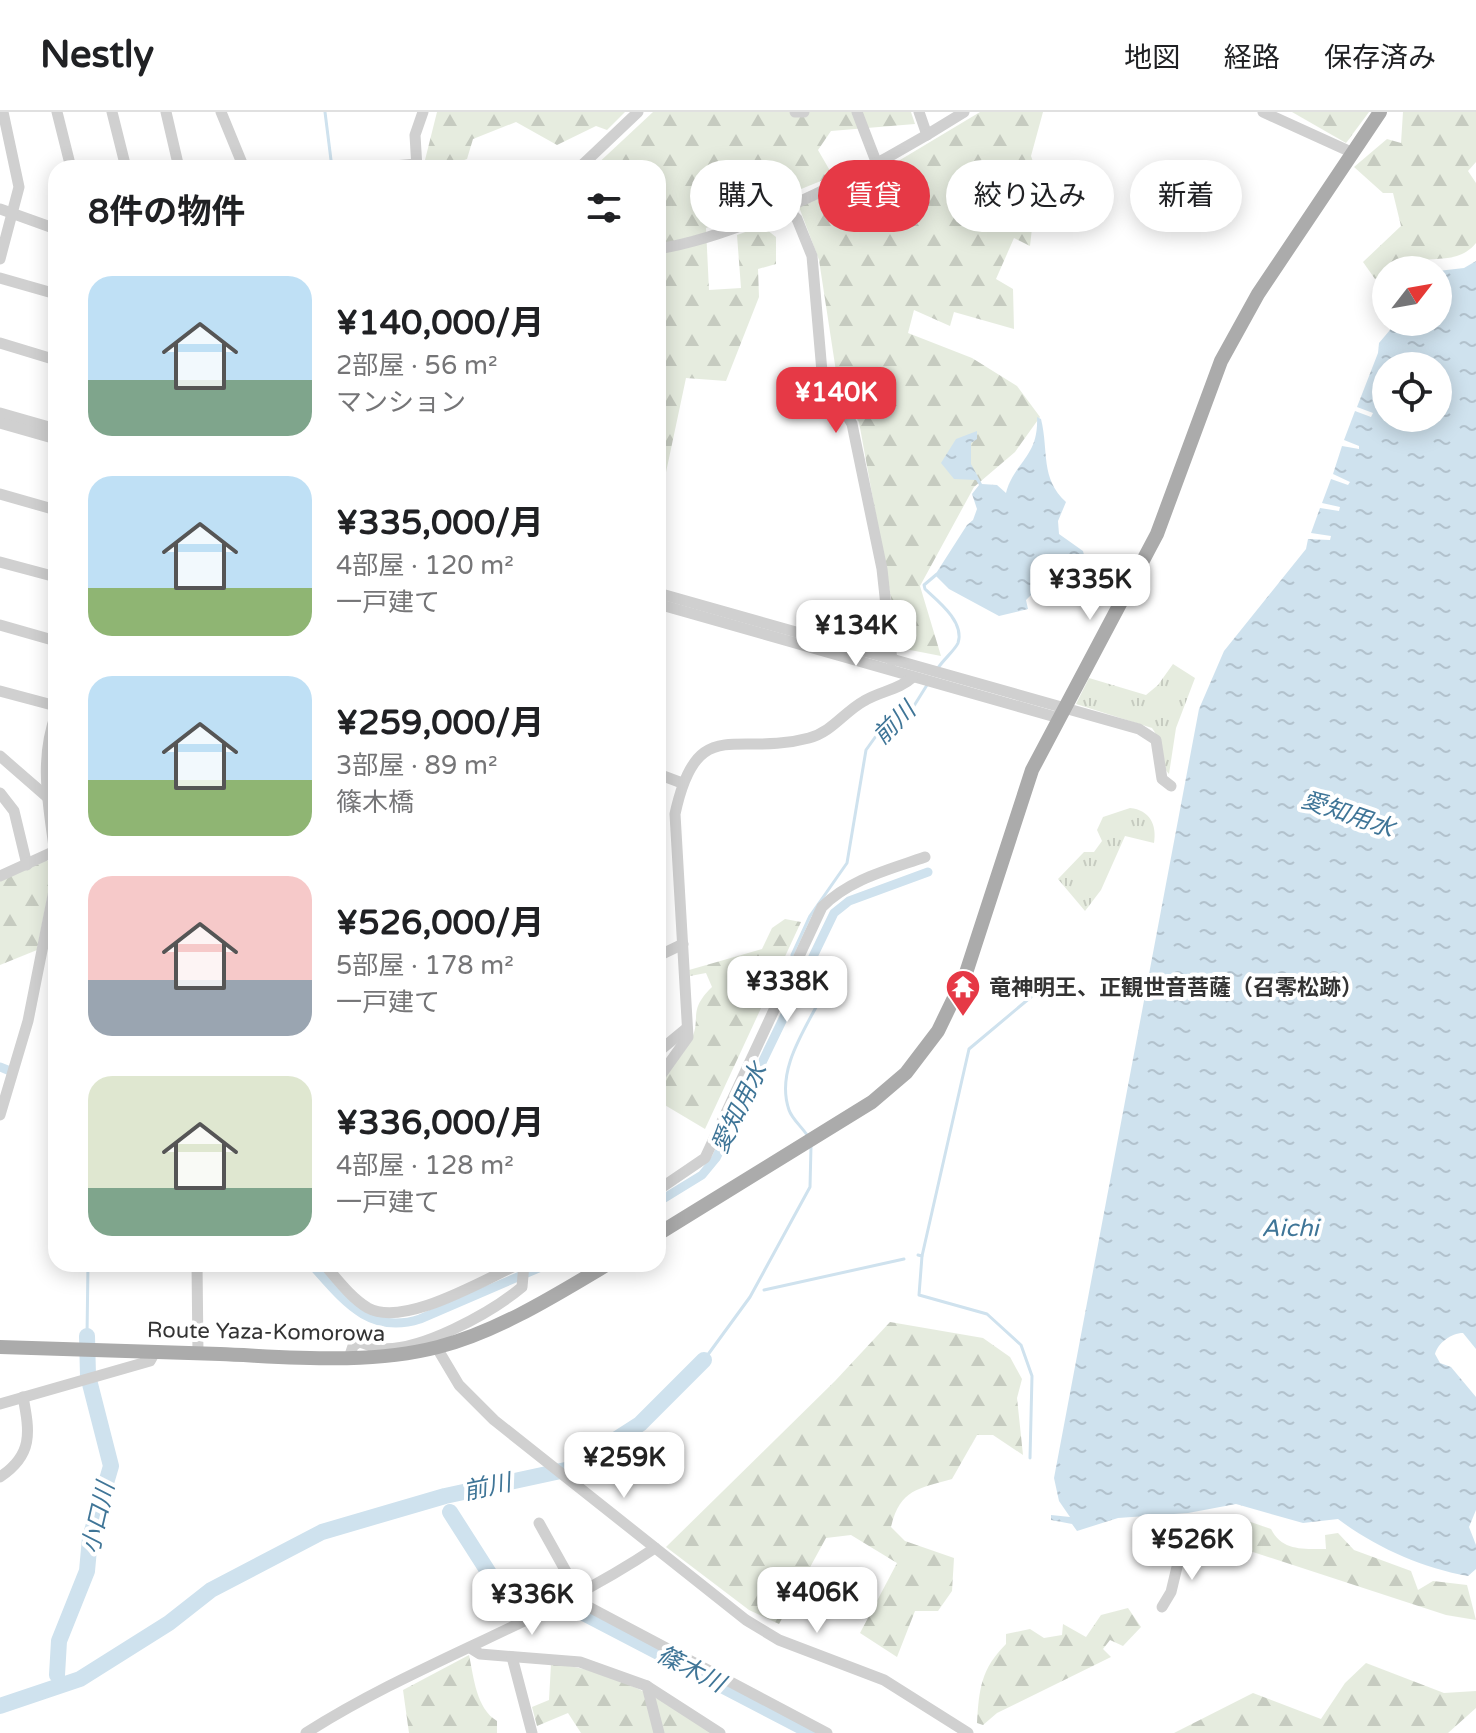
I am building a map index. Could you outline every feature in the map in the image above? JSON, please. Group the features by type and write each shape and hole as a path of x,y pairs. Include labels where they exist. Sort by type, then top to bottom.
{"main road":[{"path":"666,1229 810,1141 895,1083 927,1048 948,1015 966,973 1032,770 1157,534 1232,341 1351,152 1380,112"},
{"name":"Route Yaza-Komorowa","path":"0,1347 349,1358 437,1348 491,1328 593,1272"}],"street":[{"path":"0,259 14,215 19,179 3,112"},
{"path":"57,112 69,160"},
{"path":"112,112 124,160"},
{"path":"166,112 177,160"},
{"path":"221,112 241,160"},
{"path":"417,160 415,135 423,112"},
{"path":"587,160 638,112"},
{"path":"795,112 804,112"},
{"path":"857,112 875,160"},
{"path":"919,112 927,135"},
{"path":"884,160 964,112"},
{"path":"1263,112 1351,152"},
{"path":"0,209 48,226"},
{"path":"802,231 812,256 822,372 852,424 882,569 892,661"},
{"path":"666,247 720,232"},
{"path":"0,278 48,292"},
{"path":"0,343 48,358"},
{"path":"0,413 48,427"},
{"path":"0,423 48,437"},
{"path":"0,494 48,508"},
{"path":"0,562 48,574"},
{"path":"666,595 1061,713"},
{"path":"666,606 913,677 1150,734 1159,746 1162,779 1171,786"},
{"path":"0,625 48,639"},
{"path":"666,1069 686,1043 675,814 682,783 697,756 713,746 808,738 830,727 863,701 905,685 913,677"},
{"path":"0,691 48,704"},
{"path":"0,756 48,796"},
{"path":"666,777 682,783"},
{"path":"0,793 14,811 27,865"},
{"path":"0,876 48,854"},
{"path":"666,1185 705,1158 822,907 838,891 925,857"},
{"path":"0,1115 28,1021 48,920"},
{"path":"666,952 683,944"},
{"path":"666,1045 687,1028"},
{"path":"197,1272 198,1353"},
{"path":"331,1272 368,1308 390,1315 411,1311 502,1272"},
{"path":"349,1358 353,1346 359,1342 377,1348 436,1336 487,1312 522,1287 521,1272"},
{"path":"437,1348 454,1378 472,1399 570,1482 746,1620 779,1640 884,1680 964,1731"},
{"path":"0,1404 150,1361 155,1352"},
{"path":"0,1477 14,1467 26,1449 23,1397"},
{"path":"539,1523 574,1595 827,1733"},
{"path":"1162,1607 1171,1592 1183,1542"},
{"path":"306,1733 366,1695 472,1649 655,1548"},
{"path":"472,1649 480,1654 580,1662 647,1686 720,1733"},
{"path":"512,1657 532,1733"},
{"path":"647,1686 659,1733"}],"green space":[{"path":"437,112 625,112 607,130 596,126 557,145 516,122 473,139 467,159 425,160"},
{"path":"653,112 911,112 915,124 831,131 818,150 824,160 818,160 818,182 802,189 802,160 690,160 690,232 706,232 709,290 741,288 737,235 770,232 776,237 776,264 758,269 759,297 726,381 686,378 666,472 666,160 602,160"},
{"path":"980,112 1043,112 1032,160 946,160 946,232 1032,232 1030,246 1014,238 996,279 1013,289 1014,329 954,312 950,326 914,310 908,333 972,358 1017,386 1040,417 1015,452 974,487 920,586 941,656 900,648 859,422 839,391 819,260 802,215 802,206 818,198 818,232 930,232 930,160 900,160"},
{"path":"1292,112 1369,112 1346,143"},
{"path":"1403,112 1476,112 1476,162 1468,171 1476,183 1476,243 1463,254 1452,256 1372,256 1372,275 1363,262 1401,226 1393,193 1383,193 1354,167 1387,139 1401,143"},
{"path":"1173,664 1195,678 1176,728 1169,774 1152,728 1076,704 1089,678 1146,695 1158,685"},
{"path":"1130,808 1143,812 1151,820 1154,843 1125,836 1101,890 1085,911 1058,879 1084,852 1094,852 1102,841 1097,830 1103,817"},
{"path":"48,861 48,893 37,950 0,965 0,879"},
{"path":"785,919 801,922 705,1129 666,1106 666,1076 694,1034 699,1003 712,987 706,973 690,976 689,970 762,949 772,928"},
{"path":"890,1322 983,1338 1010,1357 1022,1379 1017,1398 1023,1455 993,1435 977,1435 952,1479 912,1492 895,1514 891,1527 905,1541 954,1558 952,1591 938,1611 915,1611 897,1657 860,1633 897,1563 851,1535 826,1538 779,1624 749,1610 666,1547 835,1381"},
{"path":"1242,1519 1271,1529 1287,1545 1301,1548 1326,1549 1325,1535 1338,1533 1354,1550 1411,1571 1418,1590 1433,1581 1467,1585 1476,1620 1446,1615 1210,1538 1216,1523"},
{"path":"1128,1608 1141,1627 1123,1646 1110,1640 1103,1649 1111,1657 997,1713 983,1725 977,1723 983,1680 991,1662 1006,1644 1006,1634 1030,1629 1044,1638 1062,1635 1063,1624 1086,1637 1101,1615"},
{"path":"469,1655 477,1692 484,1708 497,1721 497,1733 409,1733 403,1690"},
{"path":"1366,1663 1444,1693 1476,1691 1476,1708 1448,1733 1174,1733 1253,1693 1321,1719 1345,1683"},
{"path":"551,1664 616,1679 657,1698 713,1733 581,1733 568,1713 537,1726 532,1707 549,1700"}],"water":[{"name":"Aichi","path":"1476,261 1476,1349 1463,1333 1458,1333 1442,1343 1435,1354 1440,1363 1451,1367 1476,1397 1476,1510 1469,1527 1476,1545 1476,1569 1468,1576 1416,1562 1367,1539 1338,1519 1303,1523 1236,1504 1188,1513 1118,1518 1077,1531 1072,1524 1051,1520 1051,1515 1070,1517 1059,1501 1054,1478 1199,709 1224,651 1306,549 1308,539 1330,540 1331,536 1311,533 1320,508 1339,511 1340,507 1322,503 1331,479 1348,485 1350,482 1333,474 1342,446 1359,449 1359,446 1344,440 1355,411 1372,415 1372,432 1452,432 1452,352 1378,352 1379,343 1385,336 1452,336 1452,269 1464,268"},
{"name":"Aichi","path":"1372,368 1372,413 1357,407"},
{"path":"1037,417 1041,419 1052,484 1066,502 1058,521 1059,534 1083,551 1085,559 1073,576 1057,588 1054,599 1046,595 1031,595 1026,600 1028,609 999,616 949,589 935,575 973,520 977,509 972,494 979,485 976,480 954,479 941,463 956,439 977,431 977,439 971,443 971,464 982,484 997,485 1006,493 1034,441"}],"waterway":[{"name":"小口川","path":"325,112 331,160"},
{"name":"前川","path":"937,574 924,585 925,589 949,613 958,627 959,635 958,643 938,668"},
{"name":"前川","path":"792,955 810,916 847,863 866,750 876,736 912,709 927,685"},
{"name":"愛知用水","path":"666,1197 702,1175 716,1158 834,913 849,901 928,872"},
{"name":"前川","path":"807,1135 789,1110 786,1080 794,1050 823,994 821,981"},
{"path":"918,1255 922,1256 969,1049 1031,997"},
{"name":"愛知用水","path":"0,1067 10,1071"},
{"name":"前川","path":"704,1360 750,1297 810,1187 811,1146"},
{"path":"922,1256 919,1295 987,1314 1021,1345 1032,1376 1030,1458"},
{"path":"764,1290 904,1259"},
{"name":"小口川","path":"87,1336 88,1272"},
{"name":"愛知用水","path":"318,1272 358,1311 385,1322 402,1323 420,1319 529,1272"},
{"name":"小口川","path":"57,1675 59,1641 87,1571 90,1538 111,1466 88,1376 87,1336"},
{"name":"前川","path":"0,1706 80,1679 169,1623 211,1590 322,1532 445,1496 570,1469 640,1424 704,1360"},
{"name":"篠木川","path":"450,1512 503,1595 555,1598"},
{"name":"篠木川","path":"568,1605 814,1733"}],"place":[{"name":"竜神明王、正観世音菩薩（召零松跡）","path":"963,1018"}]}
